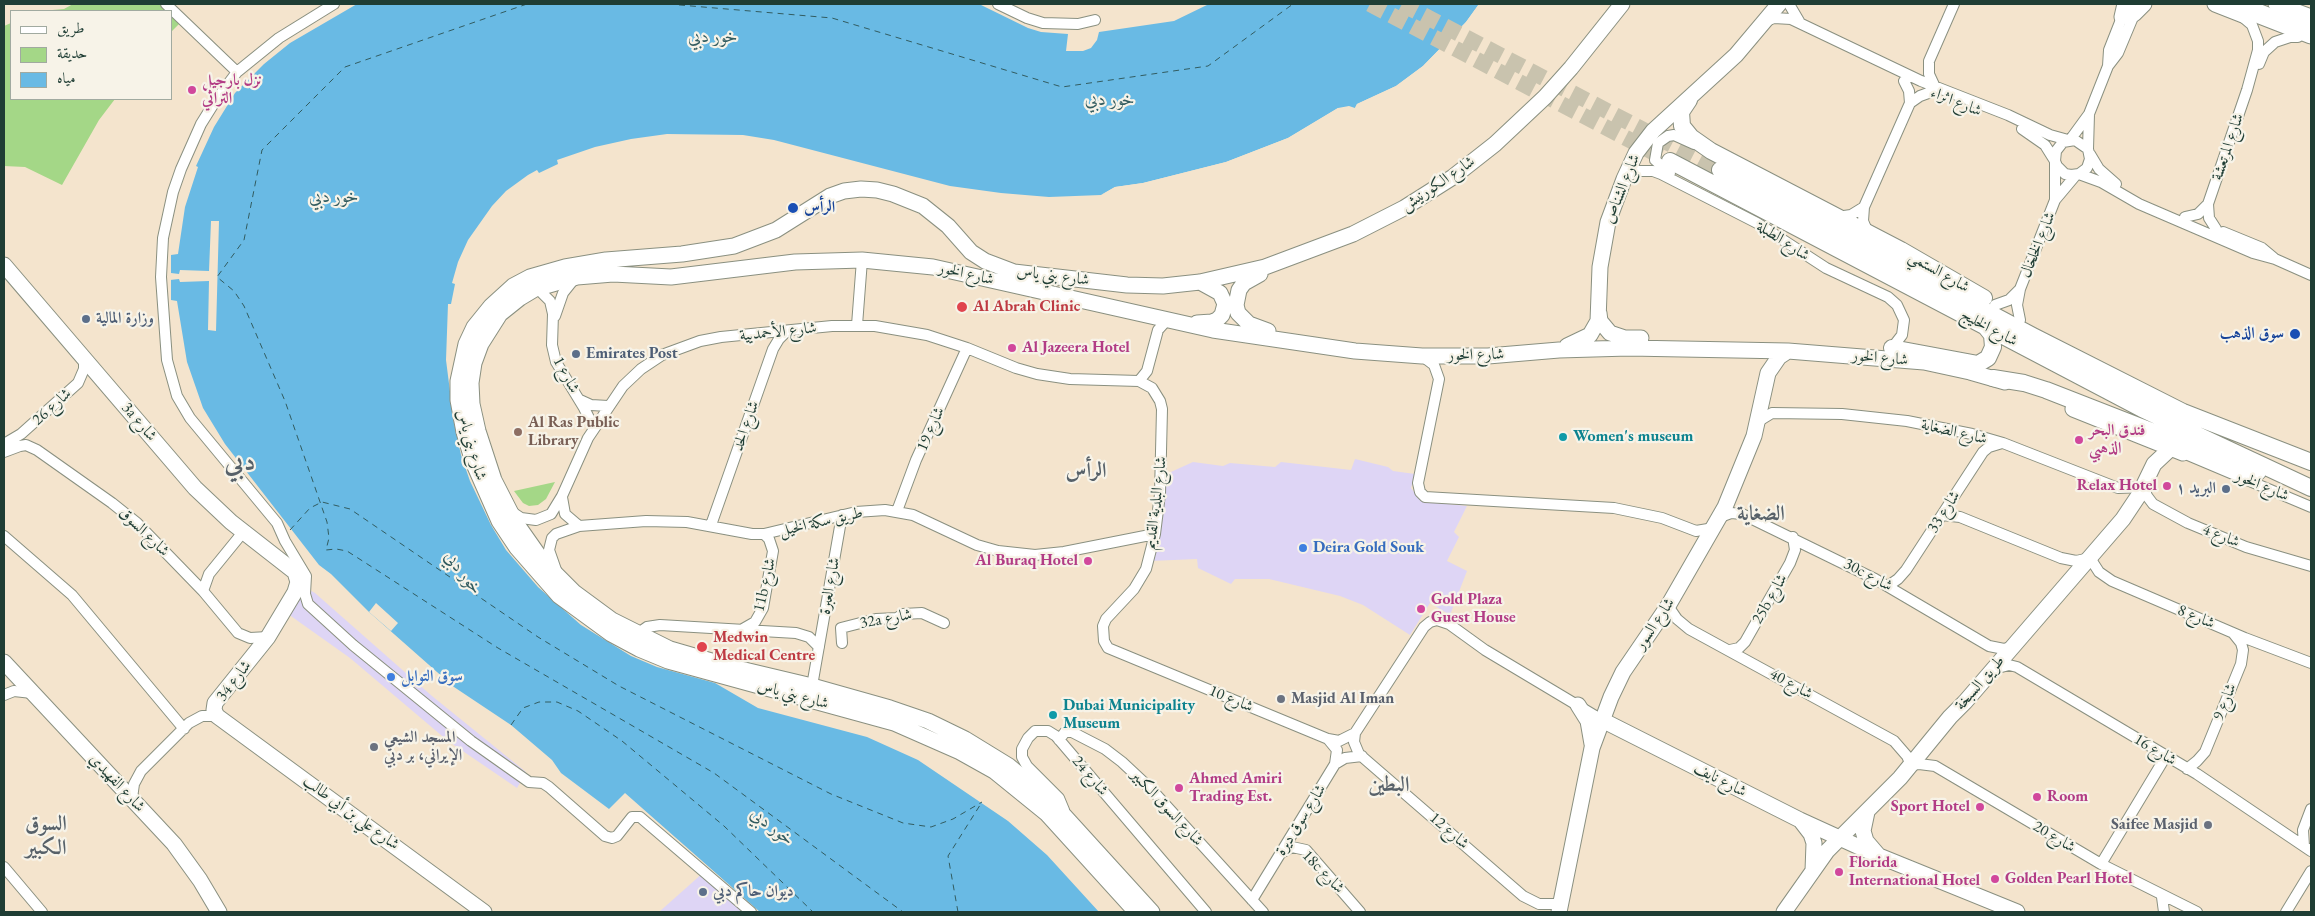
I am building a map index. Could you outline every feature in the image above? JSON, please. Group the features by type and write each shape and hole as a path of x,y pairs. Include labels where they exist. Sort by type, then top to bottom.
{"highway":[{"path":"2237,9 2307,38"}],"main road":[{"name":"شارع الكورنيش","path":"1200,282 1243,273 1326,246 1379,222 1429,192 1476,159 1513,128 1545,97 1571,68 1622,4"},
{"name":"شارع الشناص","path":"1559,350 1590,335 1595,328 1599,313 1599,275 1608,222 1636,153 1647,138 1736,55 1779,4"},
{"path":"2215,4 2237,9"},
{"path":"2276,4 2311,17"},
{"name":"شارع الستمي","path":"1689,100 1681,112 1682,126 1691,137 1711,151 1933,268 2020,320 2188,406 2223,428"},
{"name":"شارع الخليج","path":"1670,161 2142,408 2305,486"},
{"name":"شارع الخليج","path":"1720,170 2042,340 2183,412 2311,462"},
{"name":"شارع بني ياس","path":"1152,912 1064,814 1031,792 939,741 880,719 698,671 639,650 611,634 559,596 516,548 499,521 473,462 464,432 458,400 461,363 474,327 491,306 513,286 530,277 565,267 599,261 703,252 734,246 776,230 830,196 844,191 877,190 908,199 923,206 948,226 971,252 992,264 1014,272 1145,286 1200,282"},
{"path":"659,256 659,277"},
{"name":"شارع الخور","path":"535,289 577,277 612,274 659,277 795,262 862,260 915,264 950,270 1147,316 1348,350 1422,356 1498,355 1559,350 1668,348 1788,352 1900,359 1947,367 1993,378 2177,451"},
{"path":"1286,260 1244,283 1239,290 1236,305 1238,312 1249,324 1302,343"},
{"name":"3a شارع","path":"4,265 195,488 244,532 288,565"},
{"path":"1172,321 1212,322 1222,315 1225,304 1220,293 1200,282"},
{"name":"شارع بني ياس","path":"535,289 507,309 491,326 481,344 474,363 471,383 472,404 485,455 505,504 529,542 558,576 598,611 637,634 689,655 812,686 922,719 952,732 988,752 1031,792 1136,912"},
{"name":"شارع الخور","path":"1599,313 1600,321 1610,333 1625,338 1732,339 1892,348"},
{"path":"1892,348 1978,364 1988,358 1993,347 1992,335 1984,325"},
{"name":"شارع السور","path":"1560,907 1592,748 1611,697 1629,664 1668,606 1717,523 1744,463 1759,421 1768,373 1779,357 1788,352"},
{"path":"1993,378 2046,390 2187,446 2254,462"},
{"path":"2177,451 2305,486"},
{"name":"طريق السبخة","path":"1784,912 1839,838 1889,791 1950,717 2129,512 2158,459 2177,451"},
{"name":"شارع 34","path":"217,716 214,710 215,703 268,637 297,587 295,572 288,565"},
{"name":"شارع الفهيدي","path":"4,662 132,798 189,863 219,912"},
{"path":"1611,697 1619,725 1628,733"},
{"path":"1578,706 1590,726 1592,748"},
{"name":"شارع علي بن أبي طالب","path":"217,716 484,912"},
{"name":"شارع نايف","path":"1602,720 1800,820 1879,856 2017,912"},
{"path":"939,741 952,742 983,759 988,758 988,752"},
{"path":"1867,812 1864,821 1866,841 1879,856"},
{"path":"1800,820 1807,826 1814,843 1813,871"}],"street":[{"path":"166,4 237,72"},
{"path":"334,4 279,38 237,72 216,100 190,147 173,192 164,238 161,277 167,360 172,385 183,408 277,523 285,541 306,576 305,594 308,604 353,645 471,741 529,782 543,783 549,786 605,836 614,837 632,817 640,817 751,912"},
{"path":"998,4 1027,18 1043,23 1078,24 1095,20"},
{"path":"1789,4 1794,17 1800,22"},
{"path":"1910,103 1933,89 1929,74 1929,61 1954,4"},
{"path":"2132,8 2118,53 2108,66 2089,114 2069,140 2059,146 2056,151 2055,162 2065,174 2077,175 2102,182 2139,204 2253,253 2275,259 2311,275"},
{"name":"شارع المرتعشة","path":"2208,204 2247,90 2258,50 2258,41 2252,25 2237,9"},
{"name":"شارع اثراء","path":"1765,21 1782,17 1800,22 1906,78 2030,132 2045,145 2055,162"},
{"name":"شارع المرتعشة","path":"2247,90 2268,47 2282,39 2307,38"},
{"path":"1869,234 1863,221 1864,207 1910,103 1906,78 1929,61"},
{"name":"شارع اثراء","path":"1933,89 2008,115 2050,135 2069,140"},
{"path":"2077,175 2087,168 2089,114"},
{"path":"1689,188 1658,164 1655,156 1658,143 1668,136 1674,136 1711,151"},
{"path":"2069,140 2080,141 2089,151 2099,170 2121,188 2185,217 2262,248 2275,259"},
{"name":"شارع الخلخال","path":"2055,162 2055,200"},
{"name":"شارع الطبلة","path":"1624,179 1637,171 1653,171 1757,223 1826,268 1893,301 1901,312 1904,327 1898,342 1892,348"},
{"name":"شارع الخلخال","path":"2020,320 2017,305 2020,290 2055,200 2077,175"},
{"path":"2185,217 2198,214 2208,204"},
{"path":"2208,204 2209,218 2216,229"},
{"path":"1836,217 1851,215 1864,207"},
{"path":"857,325 862,260"},
{"name":"شارع 1","path":"552,321 563,293 577,277"},
{"name":"شارع 1","path":"535,289 550,301 553,308 552,345 556,362 594,428"},
{"name":"شارع الخلخال","path":"1995,305 2009,300 2020,290"},
{"path":"1147,316 1156,336"},
{"path":"1152,388 1139,381 1147,371 1156,336 1172,321"},
{"name":"شارع الأحمديية","path":"505,504 521,518 542,519 551,514 562,496 573,468 594,428 623,386 641,369 673,350 721,337 857,325 893,328 927,335 1016,368 1045,376 1070,379 1139,381"},
{"name":"شارع الحد","path":"711,525 773,349 787,331"},
{"name":"شارع 19","path":"897,511 916,460 966,348"},
{"name":"شارع الخور","path":"1422,356 1434,365 1439,379 1418,483 1420,492 1425,497 1614,508 1655,516 1696,531 1717,523"},
{"name":"شارع 26","path":"4,444 21,434 78,383 84,369 84,358"},
{"name":"شارع البلدية القديم","path":"1108,648 1102,634 1106,619 1140,580 1150,558 1155,534 1162,476 1162,417 1160,401 1152,388 1147,371"},
{"name":"شارع 1","path":"579,399 591,405 608,406"},
{"name":"شارع الضغاية","path":"1759,421 1767,415 1777,413 1867,416 1940,427 2003,443 2118,488 2144,487"},
{"name":"شارع 33","path":"1888,586 1906,570 1983,452 1989,447 2003,443"},
{"name":"شارع السوق","path":"4,452 26,445 44,455 125,513 203,591 238,633 256,639 268,637"},
{"name":"شارع الخور","path":"2177,451 2311,507"},
{"name":"شارع 4","path":"2144,487 2147,496 2153,504 2188,523 2246,547 2311,566"},
{"path":"562,496 565,514 578,526"},
{"name":"طريق سكة الخيل","path":"558,576 549,550 552,538 561,531 578,526 658,521 711,525 740,532 764,534 870,510 897,511 928,521 977,545 1016,554 1050,554 1155,534"},
{"name":"30c شارع","path":"1717,523 1737,512 1794,537 1888,586 1989,646 2004,649 2011,647"},
{"path":"1942,515 1960,517 2061,558 2076,561 2090,558"},
{"name":"شارع العبرة","path":"812,686 842,516"},
{"path":"203,591 209,574 244,532"},
{"name":"11b شارع","path":"741,630 755,622 762,608 773,551 769,539 764,534"},
{"path":"4,536 72,595 184,729"},
{"name":"25b شارع","path":"1730,650 1739,648 1746,642 1790,563 1795,550 1794,537"},
{"name":"شارع 8","path":"2090,558 2099,572 2112,581 2231,632 2311,663"},
{"name":"شارع 40","path":"1668,606 1683,624 1886,736 1901,748 1911,765"},
{"name":"32a شارع","path":"842,642 841,628 876,619 896,618 903,614 922,613 944,623"},
{"name":"شارع نايف","path":"1355,733 1424,627 1430,622 1437,620 1446,622 1485,650 1602,720"},
{"path":"637,634 653,625 803,634 815,641 819,647"},
{"name":"شارع 9","path":"2187,768 2205,752 2241,664 2243,650 2237,636 2231,632"},
{"name":"شارع 10","path":"1108,648 1328,739"},
{"name":"شارع 16","path":"1993,669 2009,665 2017,667 2187,768 2308,849"},
{"path":"4,695 21,691 34,693"},
{"name":"شارع 34","path":"132,798 134,784 141,771 184,729 195,719 202,716 217,716"},
{"name":"شارع 24","path":"1064,814 1064,808 1059,798 1028,766 1021,752 1031,734 1039,730 1048,731 1058,740 1206,912"},
{"name":"شارع السوق الكبير","path":"1058,740 1065,732 1072,732 1105,750 1122,762 1153,791 1263,912"},
{"path":"1328,739 1345,740 1355,733"},
{"path":"1335,764 1345,758 1362,756 1355,746 1355,733"},
{"path":"1328,739 1337,750 1335,764"},
{"name":"شارع 12","path":"1362,756 1523,896 1539,904 1560,907"},
{"path":"2101,864 2166,756"},
{"name":"شارع سوق ديرة","path":"1252,900 1335,764"},
{"name":"شارع 20","path":"1911,765 1935,766 2101,864 2197,912"},
{"path":"2308,849 2303,830 2311,810"},
{"name":"18c شارع","path":"1280,854 1292,847 1306,850 1360,912"},
{"path":"4,867 42,912"},
{"path":"2286,912 2311,870"},
{"path":"2162,896 2164,912"}],"shaded area":[{"name":"Deira Gold Souk","path":"1355,459 1388,467 1393,471 1415,474 1411,488 1421,501 1467,506 1454,532 1459,537 1447,561 1467,571 1450,615 1430,603 1410,635 1363,605 1340,596 1269,579 1235,579 1231,584 1198,568 1197,559 1150,561 1162,476 1193,462 1223,466 1230,463 1275,467 1281,462 1351,470"},
{"name":"سوق التوابل","path":"304,587 315,593 432,696 526,772 517,788 448,741 350,658 288,614"},
{"name":"ديوان حاكم دبي","path":"704,872 744,912 659,912"}],"green space":[{"path":"73,4 165,4 172,10 52,10 64,9"},
{"path":"172,10 183,20 172,31"},
{"path":"10,23 10,100 114,100 99,120 62,185 25,167 4,166 4,26"},
{"path":"555,482 546,499 538,505 529,506 523,503 514,491"}],"water":[{"name":"خور دبي","path":"357,4 979,4 1028,28 1041,32 1068,34 1066,51 1083,51 1091,48 1097,40 1099,32 1174,21 1209,4 1479,4 1466,22 1423,66 1396,86 1357,104 1355,108 1338,108 1288,138 1226,162 1143,183 1115,187 1101,195 1049,197 950,186 774,140 743,135 667,134 595,147 557,160 558,164 539,173 537,170 528,175 506,191 492,206 468,240 458,262 452,283 455,284 451,304 448,304 446,360 454,423 461,455 470,481 491,525 506,550 538,587 581,625 631,656 657,667 715,683 758,708 867,737 918,760 1008,821 1047,855 1099,912 760,912 625,793 609,809 561,773 552,760 511,725 454,687 319,565 225,444 203,408 187,362 177,301 171,300 171,255 178,254 185,207 198,167 196,166 214,127 235,93 264,64 290,43"}],"pier":[{"path":"1479,4 1481,5 1468,23 1425,68 1398,88 1359,106 1356,111 1348,109 1338,110 1289,140 1227,164 1144,186 1115,189 1101,195 1115,187 1143,183 1226,162 1288,138 1338,108 1349,106 1355,108 1357,104 1396,86 1423,66 1466,22"},
{"path":"211,221 219,221 216,331 208,330 209,281 180,282 179,279 170,280 171,273 179,274 180,270 209,271"},
{"path":"376,603 398,623 391,631 369,612"}],"ferry route":[{"path":"527,4 345,67 262,150 244,240 217,277 234,291 244,306 285,401 327,522 329,538 326,550 347,551 498,648 714,773 903,912"},
{"path":"668,4 832,18 1062,87 1208,66 1293,4"},
{"path":"290,530 310,508 322,502 350,509 538,637 619,686 831,794 903,823 931,827 953,819 982,802"},
{"path":"511,725 523,708 539,702 557,702 578,711 622,741 724,826 813,912"},
{"path":"958,912 948,856 982,802"}],"tunnel":[{"path":"1370,4 1670,161"},
{"path":"1402,4 1720,170"}],"place":[{"name":"نزل بارجيل التراثي","path":"192,90"},
{"name":"الرأس","path":"793,208"},
{"name":"Al Abrah Clinic","path":"962,307"},
{"name":"وزارة المالية","path":"86,319"},
{"name":"سوق الذهب","path":"2295,334"},
{"name":"Al Jazeera Hotel","path":"1012,348"},
{"name":"Emirates Post","path":"576,354"},
{"name":"Al Ras Public Library","path":"518,432"},
{"name":"Women's museum","path":"1563,437"},
{"name":"فندق البحر الذهبي","path":"2079,440"},
{"name":"Relax Hotel","path":"2167,486"},
{"name":"البريد ١","path":"2226,489"},
{"name":"Deira Gold Souk","path":"1303,548"},
{"name":"Al Buraq Hotel","path":"1088,561"},
{"name":"Gold Plaza Guest House","path":"1421,609"},
{"name":"Medwin Medical Centre","path":"702,647"},
{"name":"سوق التوابل","path":"391,677"},
{"name":"Masjid Al Iman","path":"1281,699"},
{"name":"Dubai Municipality Museum","path":"1053,715"},
{"name":"المسجد الشيعي الإيراني، بر دبي","path":"374,747"},
{"name":"Ahmed Amiri Trading Est.","path":"1179,788"},
{"name":"Room","path":"2037,797"},
{"name":"Sport Hotel","path":"1980,807"},
{"name":"Saifee Masjid","path":"2208,825"},
{"name":"Florida International Hotel","path":"1839,872"},
{"name":"Golden Pearl Hotel","path":"1995,879"},
{"name":"ديوان حاكم دبي","path":"703,892"}],"district":[{"name":"دبي","path":"240,463"},
{"name":"الرأس","path":"1086,471"},
{"name":"الضغاية","path":"1761,514"},
{"name":"البطين","path":"1389,785"},
{"name":"السوق الكبير","path":"46,836"}]}
